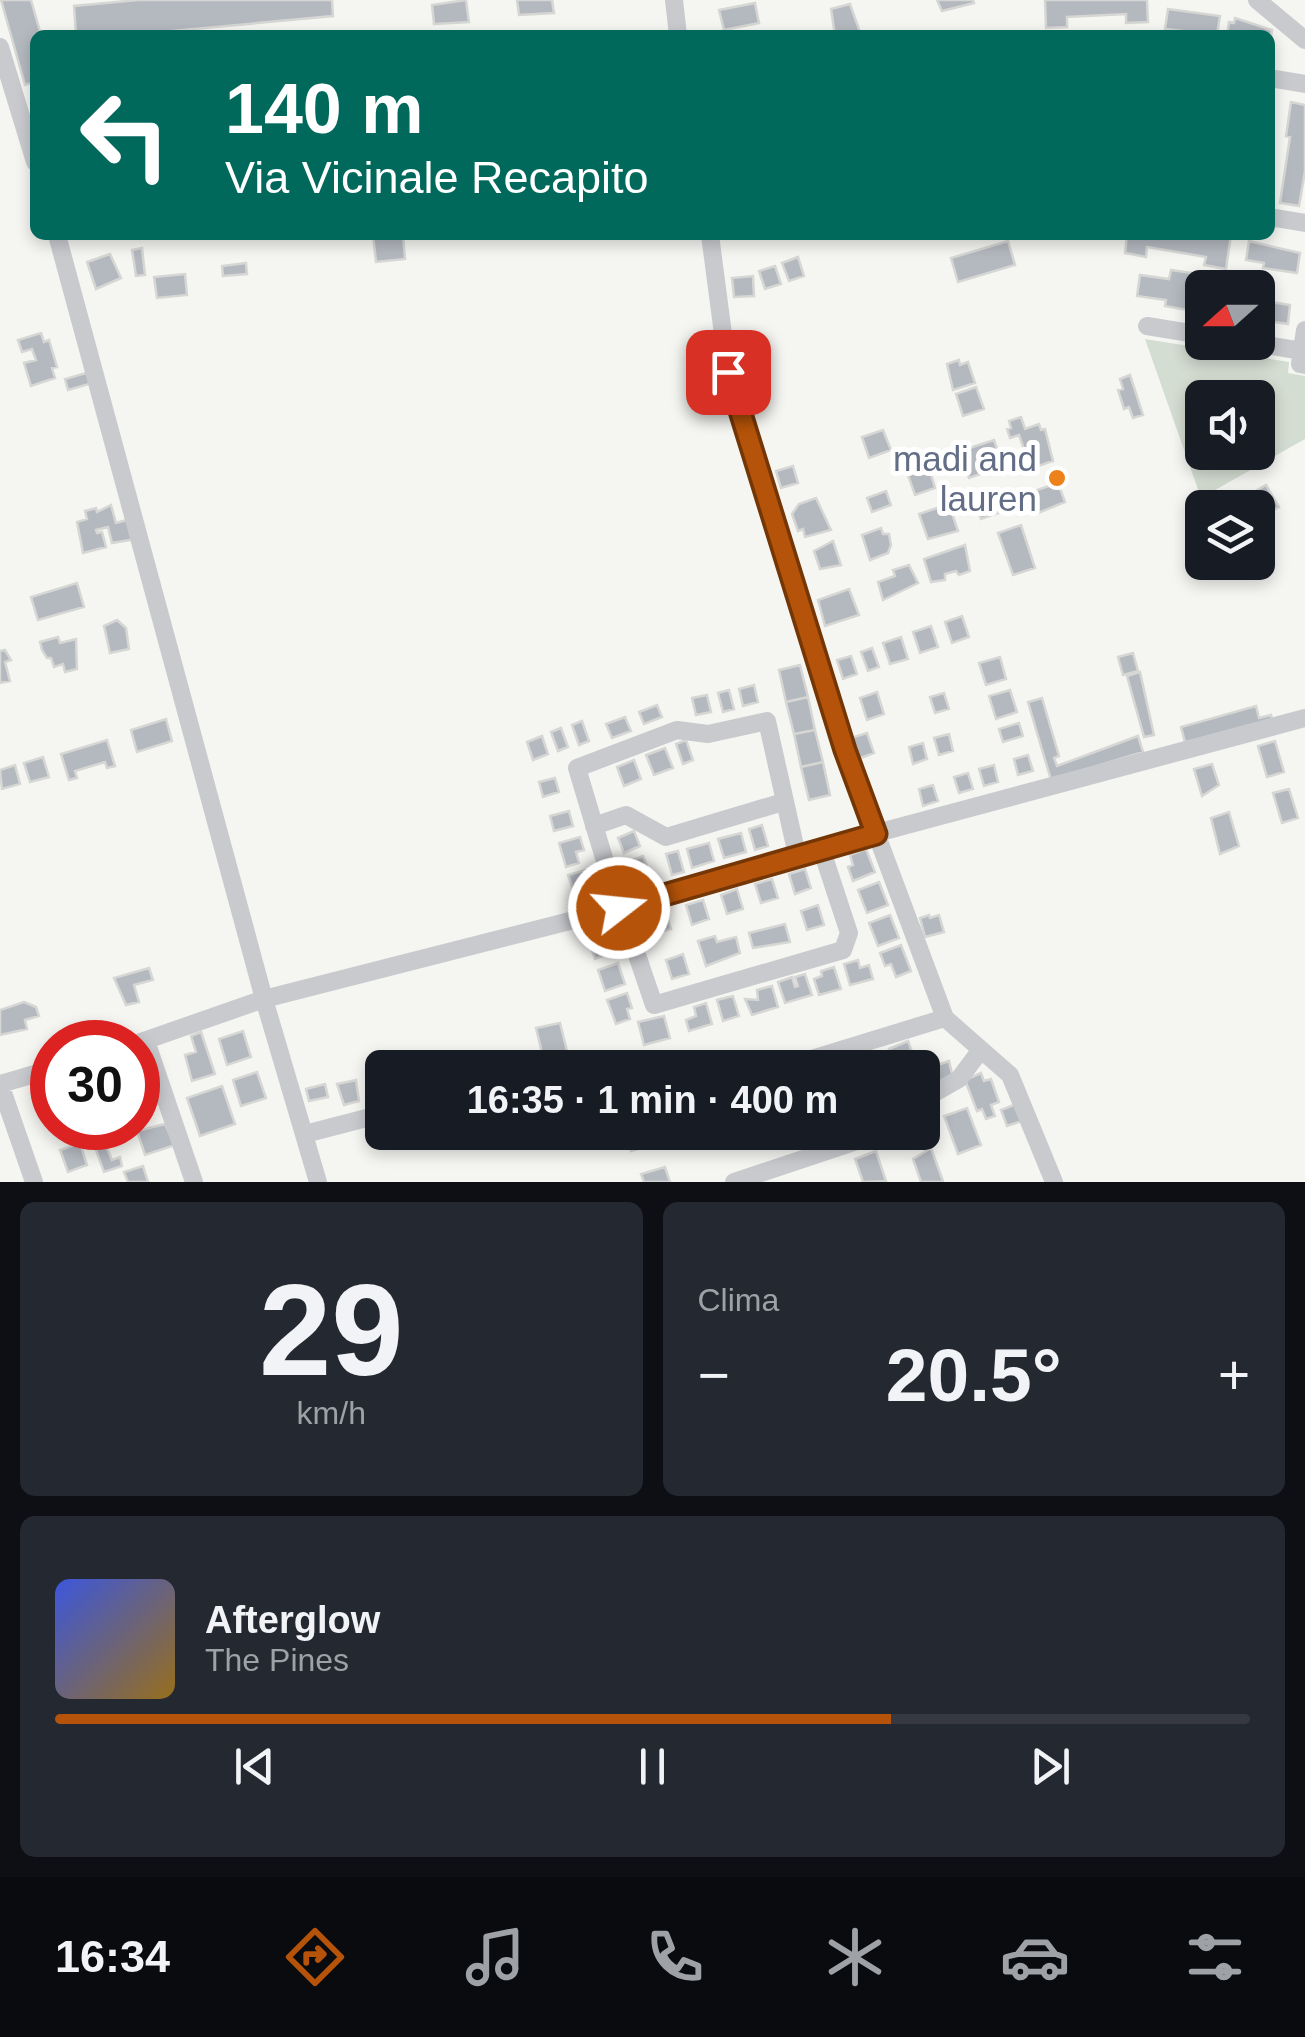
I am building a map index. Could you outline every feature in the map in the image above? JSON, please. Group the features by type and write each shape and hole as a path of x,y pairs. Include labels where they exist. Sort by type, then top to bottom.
{"street":[{"path":"674,0 677,30"},
{"path":"1257,0 1305,40"},
{"path":"0,47 30,146"},
{"path":"1275,79 1305,84"},
{"path":"1275,218 1305,223"},
{"path":"58,240 264,999 318,1182"},
{"path":"711,240 728,372 845,750 944,1018 1010,1075 1054,1182"},
{"path":"1147,326 1185,332"},
{"path":"1275,350 1303,358 1305,330"},
{"path":"160,1036 264,999 620,908 821,848 1305,718"},
{"path":"796,855 767,720 708,734 678,730 576,768 654,1005 843,950 849,933 821,848"},
{"path":"594,826 626,815 666,837 783,802"},
{"path":"840,1050 944,1018"},
{"path":"940,1090 959,1079 980,1051"},
{"path":"30,1075 0,1084 34,1182"},
{"path":"160,1090 194,1182"},
{"path":"306,1134 365,1118"},
{"path":"734,1182 830,1150"}],"shaded area":[{"path":"1145,339 1185,345 1185,360 1289,362 1288,373 1305,376 1305,439 1275,456 1275,380 1185,380 1185,453"},
{"path":"1191,470 1250,470 1215,490 1198,490"}],"building":[{"path":"1,0 31,0 40,30 30,30 30,84 25,85"},
{"path":"138,0 332,0 333,16 183,30 76,30 74,6"},
{"path":"466,0 469,22 434,24 432,5"},
{"path":"517,0 552,0 554,13 519,15"},
{"path":"937,0 973,0 974,3 942,11"},
{"path":"1045,0 1147,0 1148,22 1126,23 1126,14 1067,17 1067,27 1046,28"},
{"path":"755,3 759,23 724,30 719,10"},
{"path":"850,4 859,30 834,30 831,9"},
{"path":"1168,9 1220,16 1218,30 1165,29"},
{"path":"1235,18 1272,30 1228,30 1229,22 1234,23"},
{"path":"1291,102 1305,105 1305,171 1299,206 1280,203"},
{"path":"374,240 403,240 405,259 376,262"},
{"path":"1126,240 1230,240 1226,269 1204,265 1206,257 1147,247 1146,257 1125,253"},
{"path":"1008,241 1015,265 958,282 951,258"},
{"path":"1249,241 1300,253 1297,273 1263,268 1264,263 1246,260"},
{"path":"142,248 145,275 136,276 132,250"},
{"path":"110,254 121,278 96,289 87,262"},
{"path":"798,257 804,276 789,281 782,263"},
{"path":"246,263 247,274 223,276 222,266"},
{"path":"775,266 781,284 765,289 759,271"},
{"path":"1171,270 1185,272 1185,310 1165,306 1166,300 1137,296 1140,275 1169,279"},
{"path":"185,274 187,295 157,298 154,277"},
{"path":"753,276 754,296 734,297 732,278"},
{"path":"1275,303 1290,305 1288,324 1275,322"},
{"path":"41,333 44,342 49,340 57,367 52,368 55,378 31,386 24,363 36,360 32,349 22,352 18,340"},
{"path":"959,360 960,365 968,362 975,383 953,390 947,364"},
{"path":"93,371 96,382 68,390 65,379"},
{"path":"1130,375 1143,415 1133,418 1129,407 1124,409 1118,390 1123,389 1120,379"},
{"path":"976,387 984,409 963,416 956,394"},
{"path":"1021,417 1025,429 1039,424 1041,430 1045,429 1053,461 1021,472 1015,455 1025,452 1019,435 1010,438 1007,429 1011,428 1009,421"},
{"path":"883,430 891,450 869,458 862,437"},
{"path":"994,440 1003,466 969,478 960,451"},
{"path":"793,466 798,483 781,488 776,471"},
{"path":"929,468 935,488 915,495 908,475"},
{"path":"1058,483 1065,502 1038,513 1031,492"},
{"path":"997,489 1004,511 981,519 974,496"},
{"path":"886,491 891,505 872,512 867,498"},
{"path":"816,498 831,530 805,537 803,529 798,531 792,514 799,504"},
{"path":"949,504 958,531 928,539 919,514"},
{"path":"111,505 116,523 130,519 136,539 112,543 108,527 96,530 102,532 106,547 83,553 77,522 87,519 85,511 96,508 97,512"},
{"path":"1021,525 1035,568 1013,575 998,533"},
{"path":"881,528 883,534 889,534 891,545 888,553 870,560 862,535"},
{"path":"833,541 841,565 820,569 814,551"},
{"path":"965,545 970,571 945,574 945,580 931,582 924,559"},
{"path":"909,565 918,583 883,600 878,582 895,576 893,570"},
{"path":"77,583 84,607 38,620 31,597"},
{"path":"849,589 859,615 825,626 818,600"},
{"path":"962,616 969,637 952,643 945,622"},
{"path":"117,620 126,628 129,649 110,653 104,626"},
{"path":"931,626 938,647 920,653 913,632"},
{"path":"58,637 60,643 76,639 77,669 65,672 63,664 54,667 42,650 40,642"},
{"path":"901,637 908,659 890,664 883,643"},
{"path":"872,648 879,667 868,671 861,652"},
{"path":"5,650 11,660 5,662 10,681 0,683 0,651"},
{"path":"1133,653 1138,671 1123,675 1118,657"},
{"path":"851,656 857,674 843,679 837,660"},
{"path":"1000,657 1006,679 986,685 979,663"},
{"path":"800,665 808,697 786,702 779,670"},
{"path":"1140,672 1154,735 1144,737 1127,676"},
{"path":"754,685 758,702 743,706 739,689"},
{"path":"729,690 734,709 723,712 718,693"},
{"path":"1010,690 1017,712 996,719 989,696"},
{"path":"877,692 884,714 867,720 860,698"},
{"path":"944,693 949,709 935,713 930,697"},
{"path":"707,695 711,712 696,715 692,698"},
{"path":"808,697 815,730 794,734 786,702"},
{"path":"1042,698 1059,756 1054,758 1057,766 1138,736 1143,752 1051,780 1028,702"},
{"path":"657,705 662,717 644,724 639,712"},
{"path":"1256,706 1259,718 1271,715 1273,723 1185,742 1181,727"},
{"path":"625,717 631,731 612,738 606,724"},
{"path":"166,719 172,741 137,752 131,730"},
{"path":"582,721 589,741 579,745 572,725"},
{"path":"1019,723 1023,736 1003,742 999,729"},
{"path":"561,728 568,747 558,751 551,732"},
{"path":"815,730 823,762 801,767 794,734"},
{"path":"867,733 874,753 858,759 851,738"},
{"path":"949,734 953,751 939,755 934,738"},
{"path":"542,736 548,754 533,760 527,742"},
{"path":"107,740 115,766 107,768 105,762 75,771 77,778 69,780 61,754"},
{"path":"686,740 693,760 683,764 676,744"},
{"path":"1275,741 1284,772 1267,777 1258,746"},
{"path":"923,743 927,759 913,764 909,747"},
{"path":"665,748 673,768 654,775 646,755"},
{"path":"1028,755 1033,771 1018,775 1014,759"},
{"path":"43,757 49,777 30,782 24,763"},
{"path":"634,760 641,779 624,786 617,767"},
{"path":"823,762 830,795 809,800 801,767"},
{"path":"1212,764 1219,785 1202,796 1194,769"},
{"path":"15,765 20,784 2,789 0,770"},
{"path":"994,765 998,782 984,786 979,769"},
{"path":"968,773 973,789 959,793 954,777"},
{"path":"555,778 559,792 543,797 539,782"},
{"path":"933,785 938,801 923,806 919,789"},
{"path":"1289,789 1298,818 1282,823 1273,793"},
{"path":"569,811 573,826 554,831 550,816"},
{"path":"1229,812 1239,846 1220,854 1211,818"},
{"path":"762,825 768,846 755,850 749,829"},
{"path":"634,831 640,846 624,853 618,838"},
{"path":"741,833 746,852 724,858 718,839"},
{"path":"580,837 584,850 576,852 579,863 566,867 559,843"},
{"path":"709,843 714,861 692,868 687,849"},
{"path":"866,849 875,872 853,881 848,867 853,865 850,855"},
{"path":"678,851 684,872 672,875 666,854"},
{"path":"643,856 649,871 633,877 627,862"},
{"path":"589,869 593,882 586,884 590,897 577,901 568,875"},
{"path":"805,869 811,888 795,894 789,874"},
{"path":"772,879 778,898 761,903 755,884"},
{"path":"879,882 888,905 867,913 858,890"},
{"path":"737,889 743,909 727,914 721,895"},
{"path":"703,900 709,919 692,925 686,905"},
{"path":"818,905 824,925 807,930 801,911"},
{"path":"665,909 671,929 655,934 649,914"},
{"path":"890,915 899,938 878,946 869,923"},
{"path":"939,915 944,932 925,937 920,918"},
{"path":"785,924 790,942 753,948 749,933"},
{"path":"602,931 604,939 609,937 614,952 595,959 587,936"},
{"path":"715,936 717,942 736,937 740,953 706,966 698,941"},
{"path":"901,945 911,971 896,977 891,964 885,966 880,953"},
{"path":"683,954 689,974 672,979 666,960"},
{"path":"858,960 860,968 869,965 873,979 850,985 844,964"},
{"path":"618,963 625,984 605,991 598,970"},
{"path":"834,967 841,989 819,995 814,979 822,976 821,971"},
{"path":"149,968 153,980 134,985 139,1002 126,1005 114,978"},
{"path":"805,974 812,995 785,1003 778,982 792,977 795,987 795,977"},
{"path":"772,986 778,1007 752,1015 745,999 758,1000 757,990"},
{"path":"627,993 632,1008 627,1009 630,1019 616,1024 607,1000"},
{"path":"733,996 739,1016 723,1021 717,1000"},
{"path":"24,1002 36,1007 39,1016 25,1020 27,1029 0,1035 0,1010"},
{"path":"706,1003 712,1024 689,1031 686,1020 696,1016 694,1007"},
{"path":"664,1016 670,1038 644,1045 638,1022"},
{"path":"560,1023 567,1050 541,1050 536,1028"},
{"path":"243,1031 251,1057 227,1065 219,1039"},
{"path":"201,1032 215,1074 192,1081 185,1055 196,1052 191,1036"},
{"path":"908,1041 911,1050 889,1050"},
{"path":"949,1061 953,1078 940,1082 940,1064"},
{"path":"257,1072 266,1098 241,1106 233,1080"},
{"path":"981,1073 984,1081 991,1079 999,1102 991,1105 995,1116 986,1119 982,1109 977,1111 965,1080"},
{"path":"356,1080 359,1101 344,1105 337,1084"},
{"path":"325,1084 328,1097 309,1101 306,1089"},
{"path":"222,1086 235,1124 200,1136 187,1098"},
{"path":"1019,1103 1025,1120 1007,1126 1001,1110"},
{"path":"967,1108 981,1145 958,1154 944,1116"},
{"path":"165,1124 175,1145 160,1150 160,1125"},
{"path":"60,1150 82,1150 87,1165 68,1172"},
{"path":"96,1150 108,1150 112,1160 120,1157 122,1166 104,1172"},
{"path":"932,1150 943,1181 921,1182 913,1159"},
{"path":"876,1151 886,1181 863,1182 855,1159"},
{"path":"143,1166 148,1182 128,1182 124,1172"},
{"path":"665,1167 670,1182 644,1182 641,1174"}],"place":[{"name":"madi and lauren","path":"1057,478"}],"route":[{"path":"619,908 876,834 845,750 728,372"}]}
